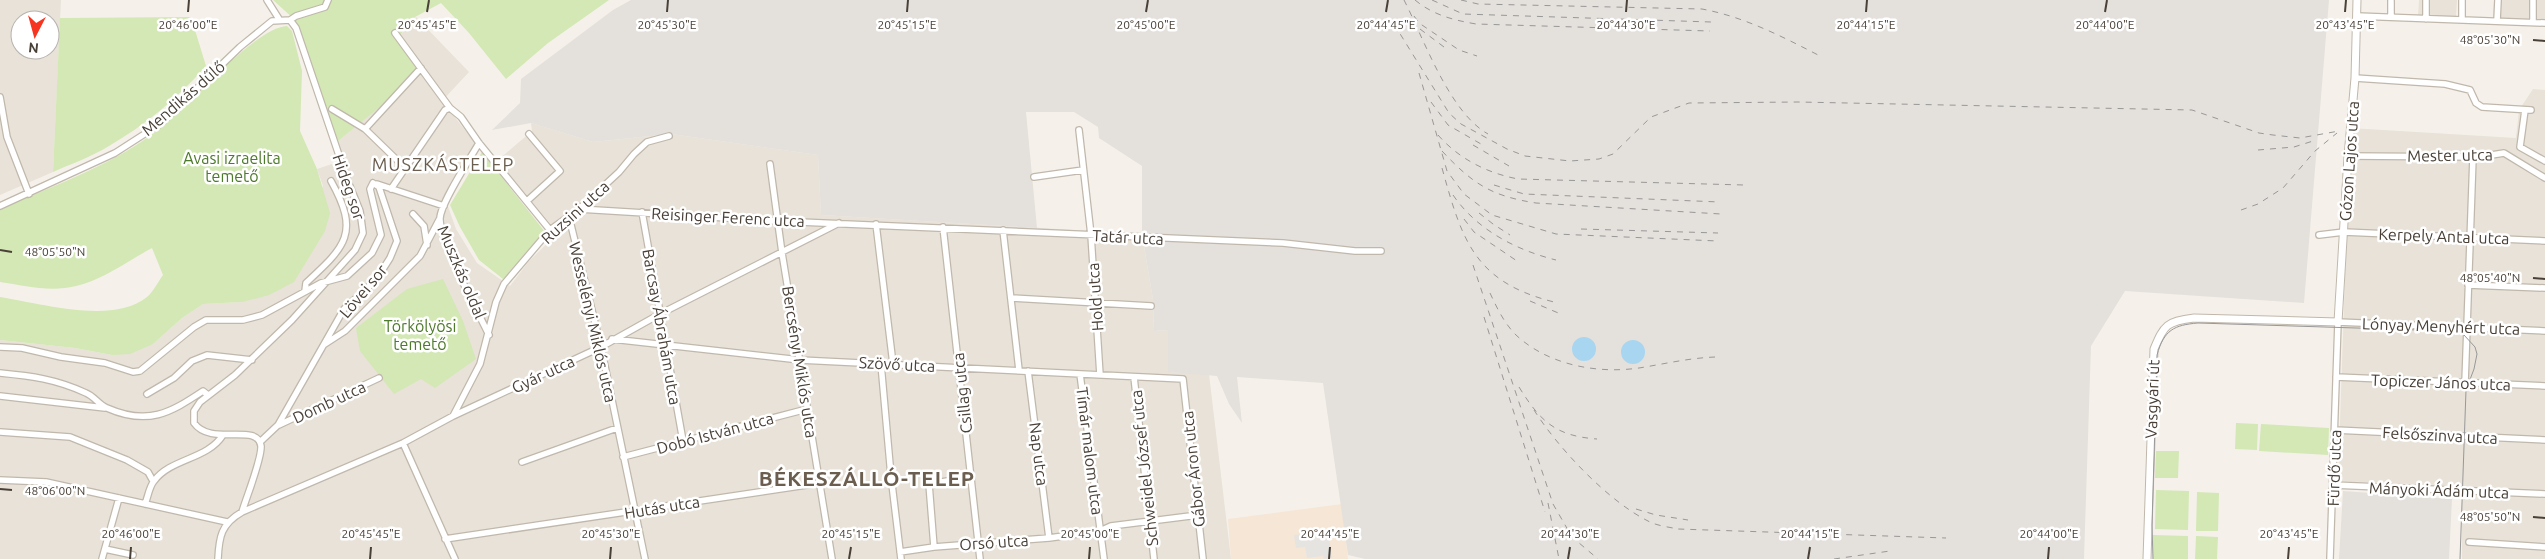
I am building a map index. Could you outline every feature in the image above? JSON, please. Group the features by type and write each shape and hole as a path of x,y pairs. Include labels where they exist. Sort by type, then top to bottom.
{"street":[{"path":"268,0 279,19 290,20 296,16 325,7 328,0"},
{"name":"Gózon Lajos utca","path":"2338,322 2348,156 2355,78 2357,0"},
{"path":"2390,17 2391,0"},
{"path":"2426,0 2426,19"},
{"path":"2462,0 2462,20"},
{"path":"2497,21 2498,0"},
{"path":"2533,22 2534,0"},
{"path":"2358,16 2545,23"},
{"name":"Mendikás dűlő","path":"0,206 115,153 160,124 240,47 272,21 279,19"},
{"name":"Hideg sor","path":"208,395 252,360 328,282 361,241 363,223 296,28 290,20"},
{"path":"395,33 450,108 462,117 479,143 550,230"},
{"path":"365,129 421,68"},
{"path":"2355,78 2445,84 2470,90 2476,104 2482,107 2528,110 2520,147 2545,161"},
{"path":"0,97 8,137 29,194"},
{"path":"391,189 445,110 450,108"},
{"path":"332,109 349,117 365,129 398,161 408,165"},
{"name":"Hold utca","path":"1079,130 1091,235 1100,375"},
{"path":"527,201 560,171 529,134"},
{"name":"Ruzsini utca","path":"453,416 480,364 496,302 504,284 550,230 579,208 647,142 669,136"},
{"name":"Muszkás oldal","path":"479,143 444,206 440,218 446,240 489,335"},
{"name":"Mester utca","path":"2348,156 2473,157 2504,153 2545,178"},
{"path":"2465,383 2473,157"},
{"name":"Bercsényi Miklós utca","path":"770,164 782,253 832,559"},
{"path":"1034,176 1083,170"},
{"path":"305,291 306,283 334,254 345,237 348,219 346,210 331,181"},
{"path":"0,347 22,348 61,357 105,363 133,372 140,371 194,327 206,320 243,320 262,315 282,306 321,282 328,282 347,276 372,253 381,235 370,189 372,183 444,206"},
{"name":"Lövei sor","path":"324,344 344,309 376,280 390,258 397,241 379,187 372,183"},
{"name":"Reisinger Ferenc utca","path":"579,208 777,221 876,224"},
{"name":"Barcsay Ábrahám utca","path":"642,212 683,441"},
{"path":"413,214 424,226 427,244"},
{"name":"Wesselényi Miklós utca","path":"568,217 601,347 645,559"},
{"path":"324,344 344,332 420,256 440,218"},
{"name":"Gyár utca","path":"227,522 242,512 403,444 464,410 601,347 612,339 839,223"},
{"path":"876,224 893,364"},
{"name":"Tatár utca","path":"876,224 1283,243 1355,251 1381,251"},
{"name":"Csillag utca","path":"943,227 980,559"},
{"path":"1003,230 1019,370"},
{"name":"Kerpely Antal utca","path":"2319,235 2344,232 2545,241"},
{"path":"2468,285 2545,288"},
{"path":"1012,298 1151,306"},
{"name":"Vasgyári út","path":"2147,559 2154,349 2162,330 2173,320 2194,318 2338,322"},
{"name":"Lónyay Menyhért utca","path":"2338,322 2545,331"},
{"name":"Fürdő utca","path":"2330,559 2338,322"},
{"name":"Szövő utca","path":"612,339 800,360 1183,379"},
{"name":"Domb utca","path":"260,442 278,425 324,344"},
{"path":"147,394 174,378 192,361 207,355 252,360"},
{"path":"881,364 901,559"},
{"name":"Nap utca","path":"1028,371 1049,538"},
{"path":"0,373 38,376 57,382 88,394 106,408"},
{"name":"Tímár malom utca","path":"1080,374 1104,559"},
{"name":"Schweidel József utca","path":"1134,377 1154,559"},
{"name":"Topiczer János utca","path":"2336,377 2545,386"},
{"name":"Domb utca","path":"278,425 379,378"},
{"name":"Gábor Áron utca","path":"1183,379 1203,559"},
{"path":"0,396 106,408 136,417 155,417 174,410 203,391 208,395 194,411 194,423 202,432 223,435 248,434 257,438 260,442 260,453 242,512"},
{"path":"458,405 464,410"},
{"name":"Dobó István utca","path":"624,457 808,409"},
{"path":"522,462 617,428"},
{"name":"Felsőszinva utca","path":"2335,430 2545,440"},
{"path":"0,432 70,437 127,460 148,472 153,482"},
{"path":"145,504 153,482 167,471 216,446 223,435"},
{"path":"403,444 455,559"},
{"path":"934,547 929,484 972,477"},
{"path":"0,480 46,482 227,522 219,541 218,559"},
{"name":"Hutás utca","path":"446,540 820,483"},
{"name":"Mányoki Ádám utca","path":"2333,485 2545,494"},
{"path":"102,559 119,498"},
{"name":"Orsó utca","path":"900,552 934,547 1049,538 1100,531 1111,526 1198,515"},
{"path":"2469,542 2545,547"},
{"path":"105,549 133,555"}],"shaded area":[{"path":"0,0 61,0 60,22 60,10 10,10 10,60 58,60 53,172 0,195"},
{"path":"631,0 2329,0 2304,303 2125,291 2091,346 2084,559 1365,559 1348,555 1323,383 1237,377 1242,423 1229,404 1217,376 1168,372 1168,330 1154,331 1153,300 1142,234 1142,166 1099,138 1098,127 1074,112 1026,112 1037,228 821,215 818,155 671,134 593,142 531,123 492,130 520,103 521,79 613,10"},
{"path":"2419,0 2457,0 2456,17 2418,16"},
{"path":"2494,0 2545,0 2545,20 2493,18"},
{"path":"416,17 469,72 442,101 476,144 445,198 456,229 477,263 510,286 529,261 558,233 498,160 532,131 531,123 593,142 671,134 818,155 821,215 1142,234 1153,300 1154,331 1168,330 1168,372 1209,374 1231,559 0,559 0,340 75,348 112,355 153,344 182,318 203,304 242,302 323,186 317,169 344,160 338,141 421,73 397,39"},
{"path":"2533,89 2545,90 2545,559 2462,559 2462,486 2338,481 2350,128 2516,138 2519,110"},
{"path":"2343,491 2452,499 2449,559 2339,559"},
{"path":"1342,504 1348,559 1231,559 1228,519"},
{"path":"1328,531 1332,558 1324,559 1323,556 1307,558 1305,547 1296,548 1294,535"}],"green space":[{"path":"273,0 609,0 548,43 506,79 469,33 441,3 415,17 397,39 422,73 338,141 295,20"},
{"path":"191,17 206,66 172,100 135,129 95,154 53,172 58,60 60,60 60,18"},
{"name":"Avasi izraelita temető","path":"287,26 292,31 302,71 300,131 317,169 330,213 325,231 294,282 269,295 242,302 203,304 182,318 153,344 130,354 112,355 75,348 0,340 0,297 75,310 115,310 133,305 147,297 163,275 152,248 99,278 77,286 49,289 0,282 0,209 84,173 125,152 163,126 241,52 273,30"},
{"path":"482,152 545,232 503,279 479,260 450,205"},
{"name":"Törkölyösi temető","path":"443,279 463,321 476,359 435,388 421,379 394,394 360,351 356,328 407,289"},
{"path":"2236,423 2258,424 2257,450 2235,449"},
{"path":"2261,424 2329,428 2328,455 2259,451"},
{"path":"2156,451 2179,451 2178,478 2155,478"},
{"path":"2156,490 2189,491 2188,530 2155,529"},
{"path":"2197,492 2219,493 2218,531 2196,531"},
{"path":"2153,535 2188,536 2188,559 2153,559"},
{"path":"2196,536 2218,537 2217,559 2195,559"}],"water":[{"path":"1584,337 1593,340 1596,349 1593,358 1584,361 1575,358 1572,349 1575,340"},
{"path":"1633,340 1638,341 1644,347 1644,357 1638,363 1633,364 1628,363 1622,357 1621,352 1622,347 1628,341"}],"tram line":[{"path":"2153,559 2152,525 2157,355 2163,340 2171,330 2182,325 2198,323 2451,331 2464,335 2475,347 2477,354 2474,369 2466,390 2460,559"}],"railway":[{"path":"1404,0 1429,54 1450,92 1474,124 1488,134"},
{"path":"1415,0 1429,10 1444,16 1476,24 1710,31"},
{"path":"1432,0 1463,14 1711,22"},
{"path":"1461,0 1478,4 1702,9 1749,22 1822,57"},
{"path":"1414,16 1419,23 1459,50 1477,56"},
{"path":"1394,24 1449,113 1461,124 1507,149 1525,156 1570,161 1599,159 1613,154 1651,117 1689,103 1798,102 2192,110 2259,133 2300,138 2339,131"},
{"path":"1420,29 1448,50"},
{"path":"1419,73 1447,171 1464,194 1492,215 1556,234 1718,241"},
{"path":"1431,102 1448,125 1481,144"},
{"path":"2241,210 2258,204 2283,188 2315,151 2337,133"},
{"path":"1438,135 1446,144 1474,164 1495,173 1518,179 1744,185"},
{"path":"2258,150 2294,147 2313,141"},
{"path":"1473,145 1509,166"},
{"path":"1442,151 1463,172 1484,187 1507,197 1520,200 1536,203 1721,214"},
{"path":"1442,168 1449,194 1465,237 1489,270 1506,283 1527,293 1554,302"},
{"path":"1494,185 1524,194 1720,202"},
{"path":"1453,195 1474,219 1498,237 1526,251 1556,260"},
{"path":"1479,213 1510,235"},
{"path":"1464,219 1474,232 1517,261"},
{"path":"1581,229 1718,233"},
{"path":"1473,265 1553,504 1572,537 1598,559"},
{"path":"1490,293 1504,320 1516,335 1543,354 1574,365 1607,370 1623,370 1715,357"},
{"path":"1530,301 1563,315"},
{"path":"1484,317 1545,512"},
{"path":"1519,387 1534,409 1550,425 1570,434 1597,439"},
{"path":"1534,410 1556,441 1585,472 1617,501 1655,524 1678,529 1946,538"},
{"path":"1548,503 1559,559"},
{"path":"1636,509 1656,515 1688,520"},
{"path":"1834,559 1890,551"}],"district":[{"name":"MUSZKÁSTELEP","path":"443,165"},
{"name":"BÉKESZÁLLÓ-TELEP","path":"867,479"}]}
